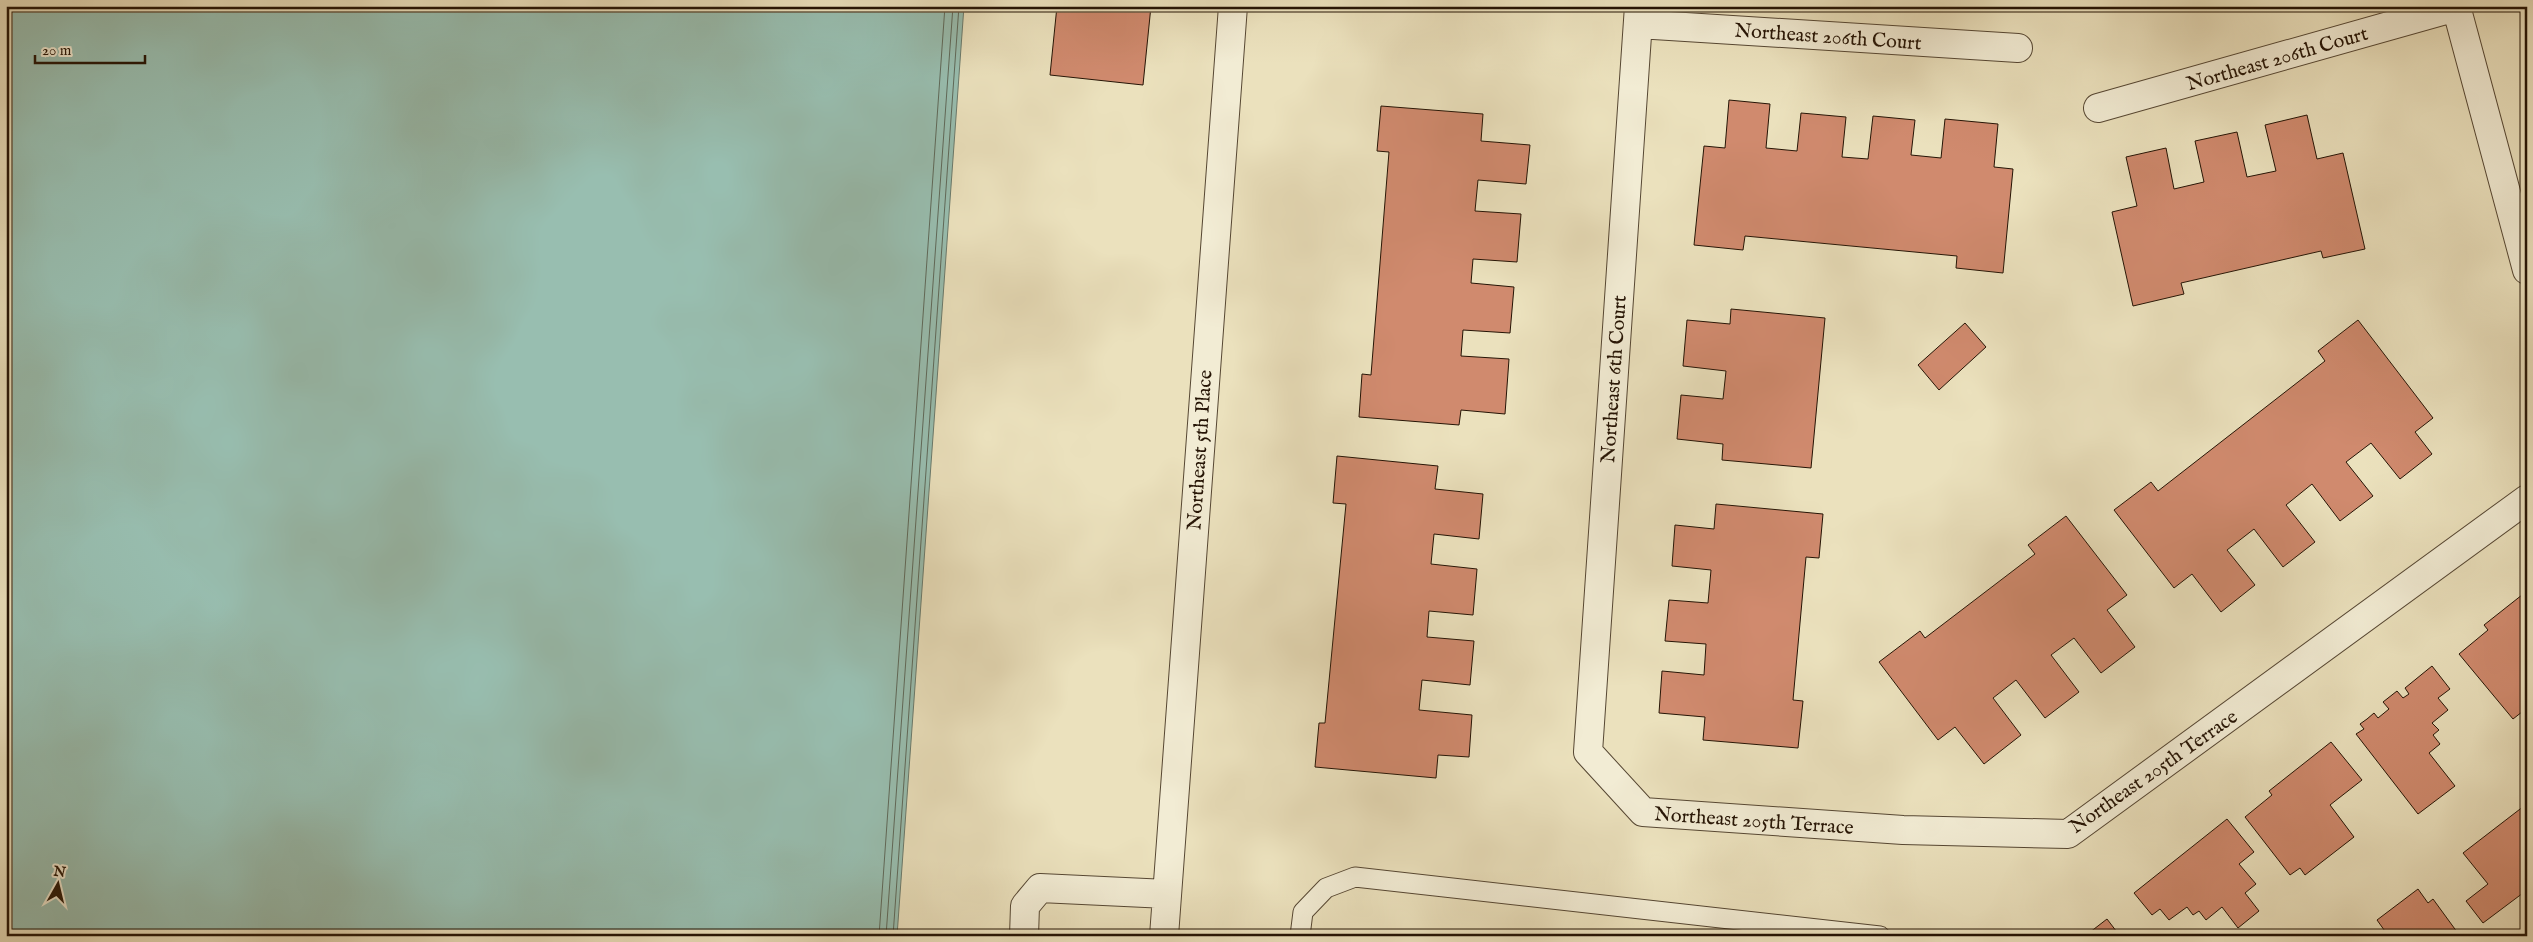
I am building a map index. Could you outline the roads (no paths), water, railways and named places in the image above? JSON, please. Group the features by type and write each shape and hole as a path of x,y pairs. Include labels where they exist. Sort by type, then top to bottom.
{"street":[{"name":"Northeast 5th Place","path":"1164,936 1233,6"},
{"path":"2456,6 2520,216 2527,270"},
{"name":"Northeast 206th Court","path":"2098,108 2456,6"},
{"name":"Northeast 206th Court","path":"1639,15 2018,48"},
{"name":"Northeast 6th Court","path":"1588,752 1639,15"},
{"name":"Northeast 205th Terrace","path":"1588,752 1643,812 1903,830 2068,834 2527,500"},
{"path":"1024,936 1026,906 1040,888 1166,894"}],"lane":[{"path":"1300,936 1303,912 1326,888 1355,877 1880,936"}],"water":[{"path":"6,6 964,6 897,936 6,936"}]}
